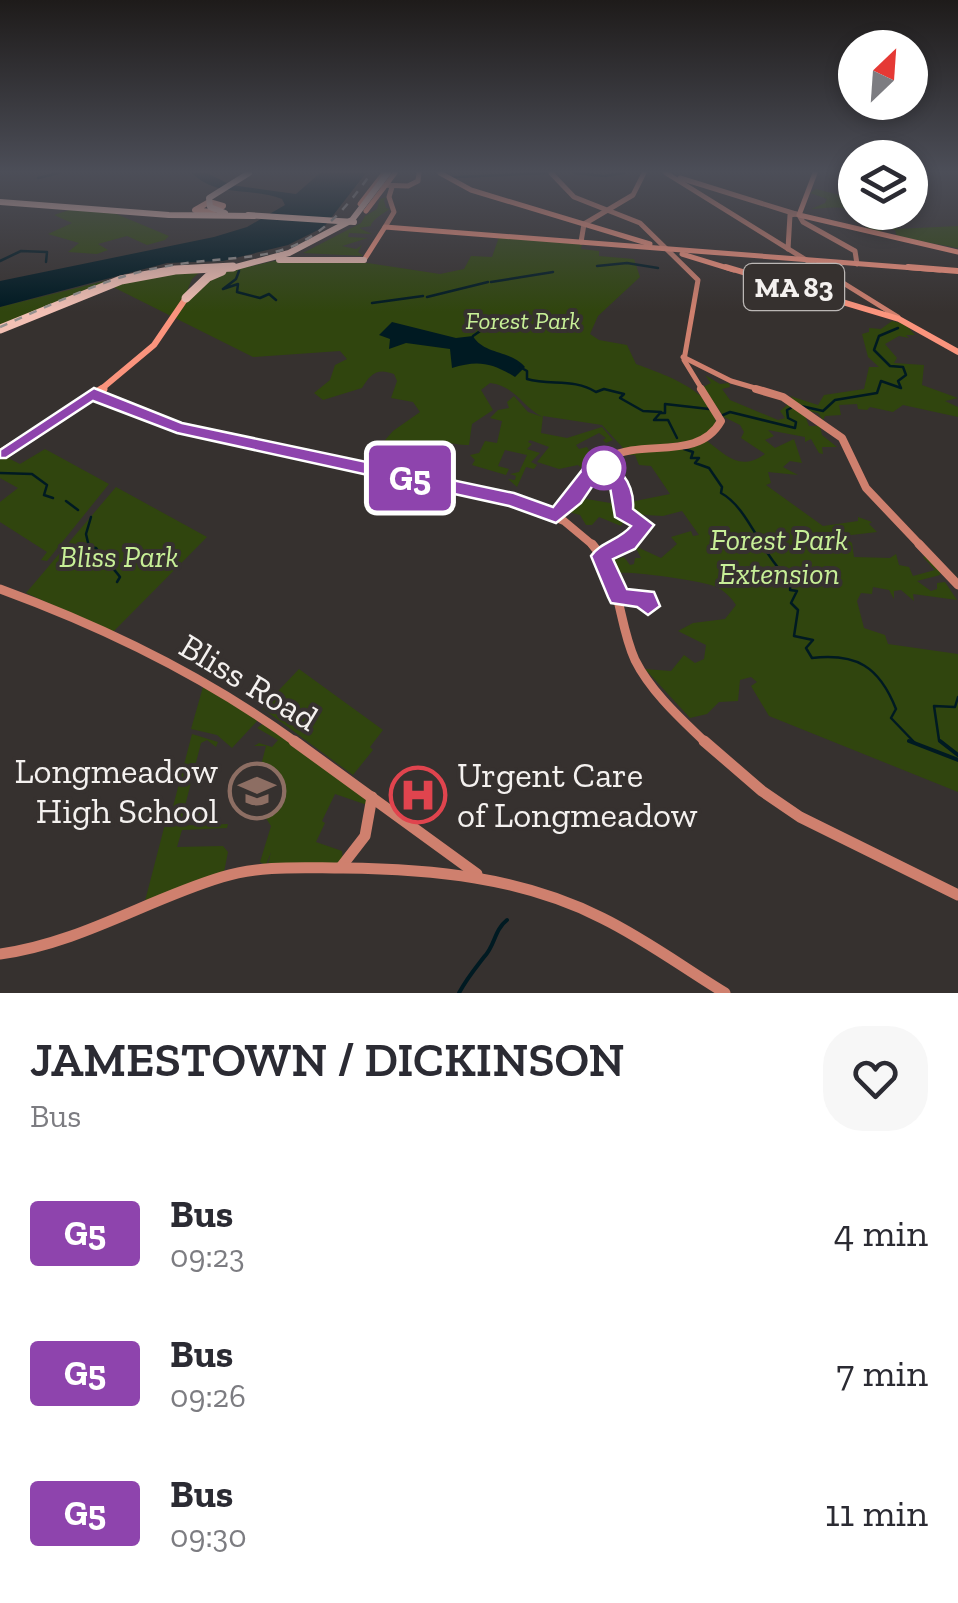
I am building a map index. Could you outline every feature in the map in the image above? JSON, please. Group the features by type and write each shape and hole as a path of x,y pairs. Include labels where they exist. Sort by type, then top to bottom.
{"highway":[{"path":"305,219 347,222"},
{"path":"305,246 349,219"},
{"path":"143,275 230,268 283,255 328,235 350,219"},
{"path":"327,260 300,254 350,219"},
{"path":"0,331 116,283 174,272 248,266 305,246 353,219"},
{"path":"0,331 86,292 143,275 283,255 328,235"},
{"path":"283,255 364,259"},
{"path":"283,255 304,260"},
{"path":"186,298 210,275 248,266 281,259 364,259"},
{"path":"186,298 194,279 202,272 226,265"}],"main road":[{"path":"364,259 390,219"},
{"path":"569,219 655,247"},
{"path":"581,242 584,224 591,219"},
{"path":"556,516 574,498 592,469 606,458 629,450 698,442 716,432 721,422 720,414 686,359 699,283 675,250 631,219"},
{"path":"740,219 893,316"},
{"path":"788,249 794,219"},
{"path":"800,219 854,250 857,264"},
{"path":"815,219 958,252"},
{"name":"MA 83","path":"385,227 675,250 893,316 958,352"},
{"path":"675,250 958,271"},
{"path":"0,454 94,393 175,322 186,298"},
{"path":"686,359 732,382 783,397 844,440 866,488 958,585"},
{"path":"94,393 100,399 177,428 514,500 556,516 582,534 604,559 616,586 623,630 633,657 650,684 688,723 791,812 958,895"},
{"name":"Bliss Road","path":"0,589 46,605 216,687 264,717 376,804 480,876"},
{"path":"340,867 355,853 376,804"},
{"path":"355,853 358,867"},
{"path":"439,869 449,855"},
{"path":"0,954 70,938 226,876 273,868 439,869 480,876 585,910 725,993"}],"green space":[{"path":"64,219 129,219 169,236 147,245 127,236 98,244 108,250 97,254 68,252 79,243 48,234 72,223"},
{"path":"363,219 376,219 371,226 359,228 372,234 349,233 348,237 368,238 342,246 356,249 362,245 358,252 363,256 303,253"},
{"path":"958,226 958,248 897,237 895,230"},
{"name":"Forest Park","path":"499,237 582,244 581,249 599,251 599,256 634,259 640,277 598,316 590,334 599,340 627,345 636,364 700,395 715,416 716,429 692,441 624,449 602,425 543,417 513,392 490,383 481,390 493,410 472,424 469,445 426,443 415,455 416,476 363,465 393,431 420,412 413,402 391,398 397,381 394,374 378,372 362,388 323,400 314,393 330,380 335,365 347,359 340,351 253,357 111,286 158,275 201,271 192,279 184,298 214,274 279,260 361,262 440,274 464,269 471,256 492,257"},
{"path":"106,282 0,325 0,307"},
{"path":"892,321 905,324 915,335 899,336 885,344 897,358 894,363 924,365 922,385 958,398 945,401 958,407 958,417 903,405 893,412 870,407 858,409 857,404 839,405 841,415 825,416 823,420 818,413 804,410 790,396 818,405 824,395 864,389 869,367 879,367 868,357 862,334"},
{"name":"Forest Park Extension","path":"705,375 720,384 729,383 730,387 722,389 730,400 778,420 785,418 780,411 787,405 782,399 804,413 809,426 820,426 822,435 837,447 822,447 823,454 811,439 805,442 805,437 768,430 774,436 765,440 775,448 794,439 802,463 790,461 783,467 798,475 768,472 771,483 766,485 823,526 858,521 858,517 872,522 869,524 877,532 843,536 852,543 854,557 890,558 896,554 899,565 909,567 913,576 935,570 923,557 927,555 941,571 940,575 917,581 931,591 937,589 937,583 945,582 957,600 913,594 914,601 901,590 894,591 894,599 889,590 873,587 872,594 861,593 857,601 864,628 885,635 888,644 958,654 958,792 769,716 751,686 757,682 751,677 740,680 738,701 719,702 707,714 690,718 645,669 671,671 684,655 695,663 704,659 706,645 678,631 693,623 725,619 736,605 726,593 711,585 617,573 614,560 624,557 630,565 634,564 635,558 641,558 635,546 661,558 677,544 671,537 691,531 693,536 699,535 682,511 663,516 628,514 625,503 670,494 651,466 639,465 635,455 621,455 707,441 741,462 765,454 741,438 744,432 740,425 724,417 703,387 711,383"},
{"path":"514,396 528,412 543,417 541,433 567,438 602,427 613,440 606,443 599,433 576,445 579,449 587,447 596,462 581,479 584,470 578,465 559,469 537,462 549,447 530,440 532,444 527,449 540,453 531,462 537,465 534,469 526,467 517,487 508,479 515,480 516,476 510,474 519,472 527,455 505,450 498,466 509,469 506,475 472,465 475,460 470,455 479,453 485,441 497,443 502,421 490,418 498,410 509,408 507,402"},
{"path":"45,449 109,484 47,561 41,560 47,552 0,522 0,502 18,488 0,478 0,460 6,457 20,464"},
{"path":"584,486 581,498 616,504 619,516 625,520 621,526 599,517 592,525 586,525 580,515 565,511"},
{"name":"Bliss Park","path":"116,487 207,537 113,632 26,593"},
{"path":"299,669 383,730 353,775 262,708"},
{"path":"203,687 259,719 232,748 217,735 191,729"},
{"path":"265,722 370,798 370,806 335,794 322,821 325,823 316,842 342,851 343,864 268,864 271,852 266,865 260,862 271,826 262,812 263,806 270,809 269,802 265,802 268,779 257,781 266,746 254,746 259,743 272,747 278,740 257,728"},
{"path":"192,734 218,742 216,747 207,740 201,743 184,810 187,814 200,811 201,815 170,818"},
{"path":"198,822 167,826 228,824 227,828 182,830 177,847 223,846 228,852 224,872 145,901 165,824"}],"water":[{"path":"260,219 330,219 324,227 288,245 223,261 167,263 0,307 0,281 247,227"},
{"path":"392,322 456,338 473,336 525,367 515,377 484,364 452,368 450,349 406,343 389,349 390,339 379,335"}],"waterway":[{"path":"0,261 21,251 47,252 46,262"},
{"path":"597,266 627,263 658,268"},
{"path":"239,271 236,279 223,289 238,284 237,292 260,298 269,294 276,300"},
{"path":"491,282 553,272"},
{"path":"427,297 488,282"},
{"path":"372,303 423,296"},
{"path":"801,406 823,411 835,400 877,393 881,381 901,388 898,381 906,375 903,367 890,366 874,350 879,336 898,328"},
{"path":"473,336 483,329"},
{"path":"520,367 527,371 527,379 624,394 620,398 643,411 661,412 654,420 668,420 677,438"},
{"path":"661,413 665,413 665,404 709,409"},
{"path":"723,415 730,412 795,428 796,422 788,418 787,410 791,408"},
{"path":"684,449 693,452 691,458 699,458 695,463 709,468 722,487 721,493 746,518 782,572 781,578 791,580 790,590 797,591 791,603 798,610 794,636 813,640 806,648 812,658 841,658 874,673 896,709 891,718 915,743"},
{"path":"0,473 32,474 47,485 44,495 53,498"},
{"path":"66,501 78,510"},
{"path":"91,517 86,534 89,547 96,548 117,573 117,582"},
{"path":"943,743 939,740 934,706 955,707 958,697"},
{"path":"909,741 958,760"},
{"path":"940,741 958,755"},
{"path":"459,993 507,920"}],"railway":[{"path":"0,327 125,276 181,264 270,253 295,245 331,219"}],"bus line":[{"name":"G5","path":"0,454 94,393 100,399 177,428 514,500 556,516 597,464 617,478 624,497 622,512 644,525 628,544 601,556 619,597 646,598 648,606"}],"place":[{"name":"Longmeadow High School","path":"257,791"},
{"name":"Urgent Care of Longmeadow","path":"418,795"}]}
